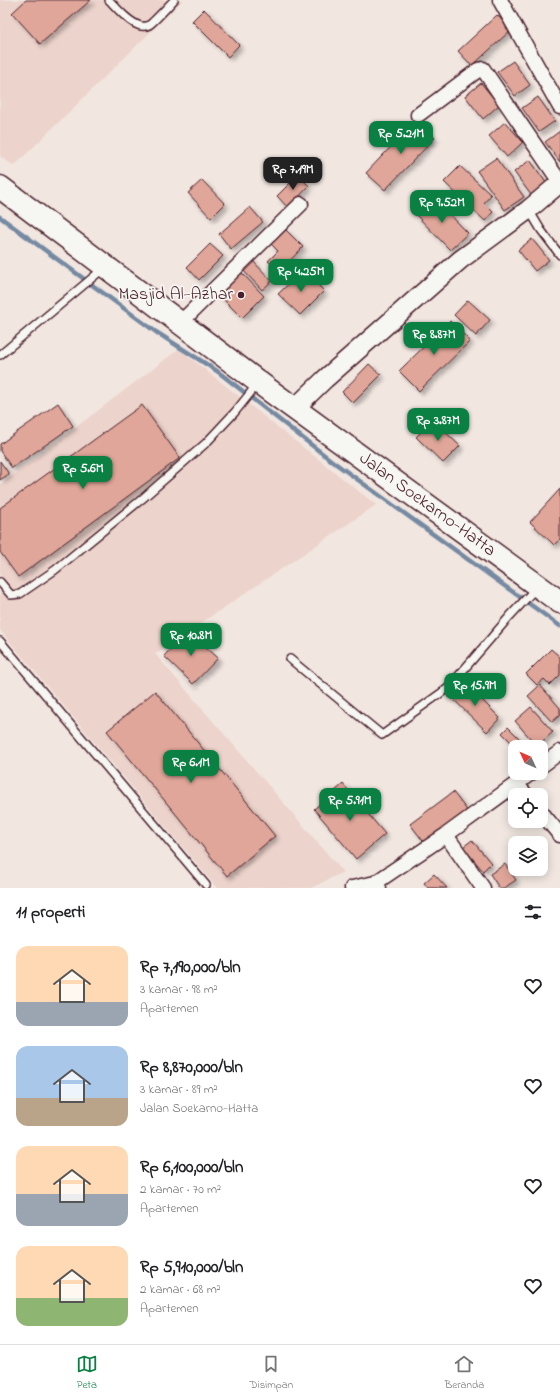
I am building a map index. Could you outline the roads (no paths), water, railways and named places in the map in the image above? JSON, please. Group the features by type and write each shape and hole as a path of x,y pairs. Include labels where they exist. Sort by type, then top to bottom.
{"main road":[{"name":"Jalan Soekarno-Hatta","path":"0,187 103,269 180,323 254,386 295,408 534,590 560,602"}],"street":[{"path":"500,0 560,107"},
{"path":"295,408 325,379 460,260 528,210 560,182 483,69 478,70 418,115"},
{"path":"180,323 301,204"},
{"path":"548,761 560,752"},
{"path":"352,888 377,885 521,780"},
{"path":"516,784 520,788"},
{"path":"548,820 560,835"},
{"path":"446,835 483,888"}],"lane":[{"path":"109,0 126,17 137,25 142,26 149,25 174,0"},
{"path":"528,210 560,255"},
{"path":"0,355 103,269"},
{"path":"0,582 11,595 20,594 55,570 142,499 206,443 235,412 254,386"},
{"path":"290,659 382,735 448,688 534,590"},
{"path":"0,641 206,885"}],"waterway":[{"path":"0,217 156,332 217,371 332,461 560,626"}],"place":[{"name":"Masjid Al-Azhar","path":"241,295"}]}
